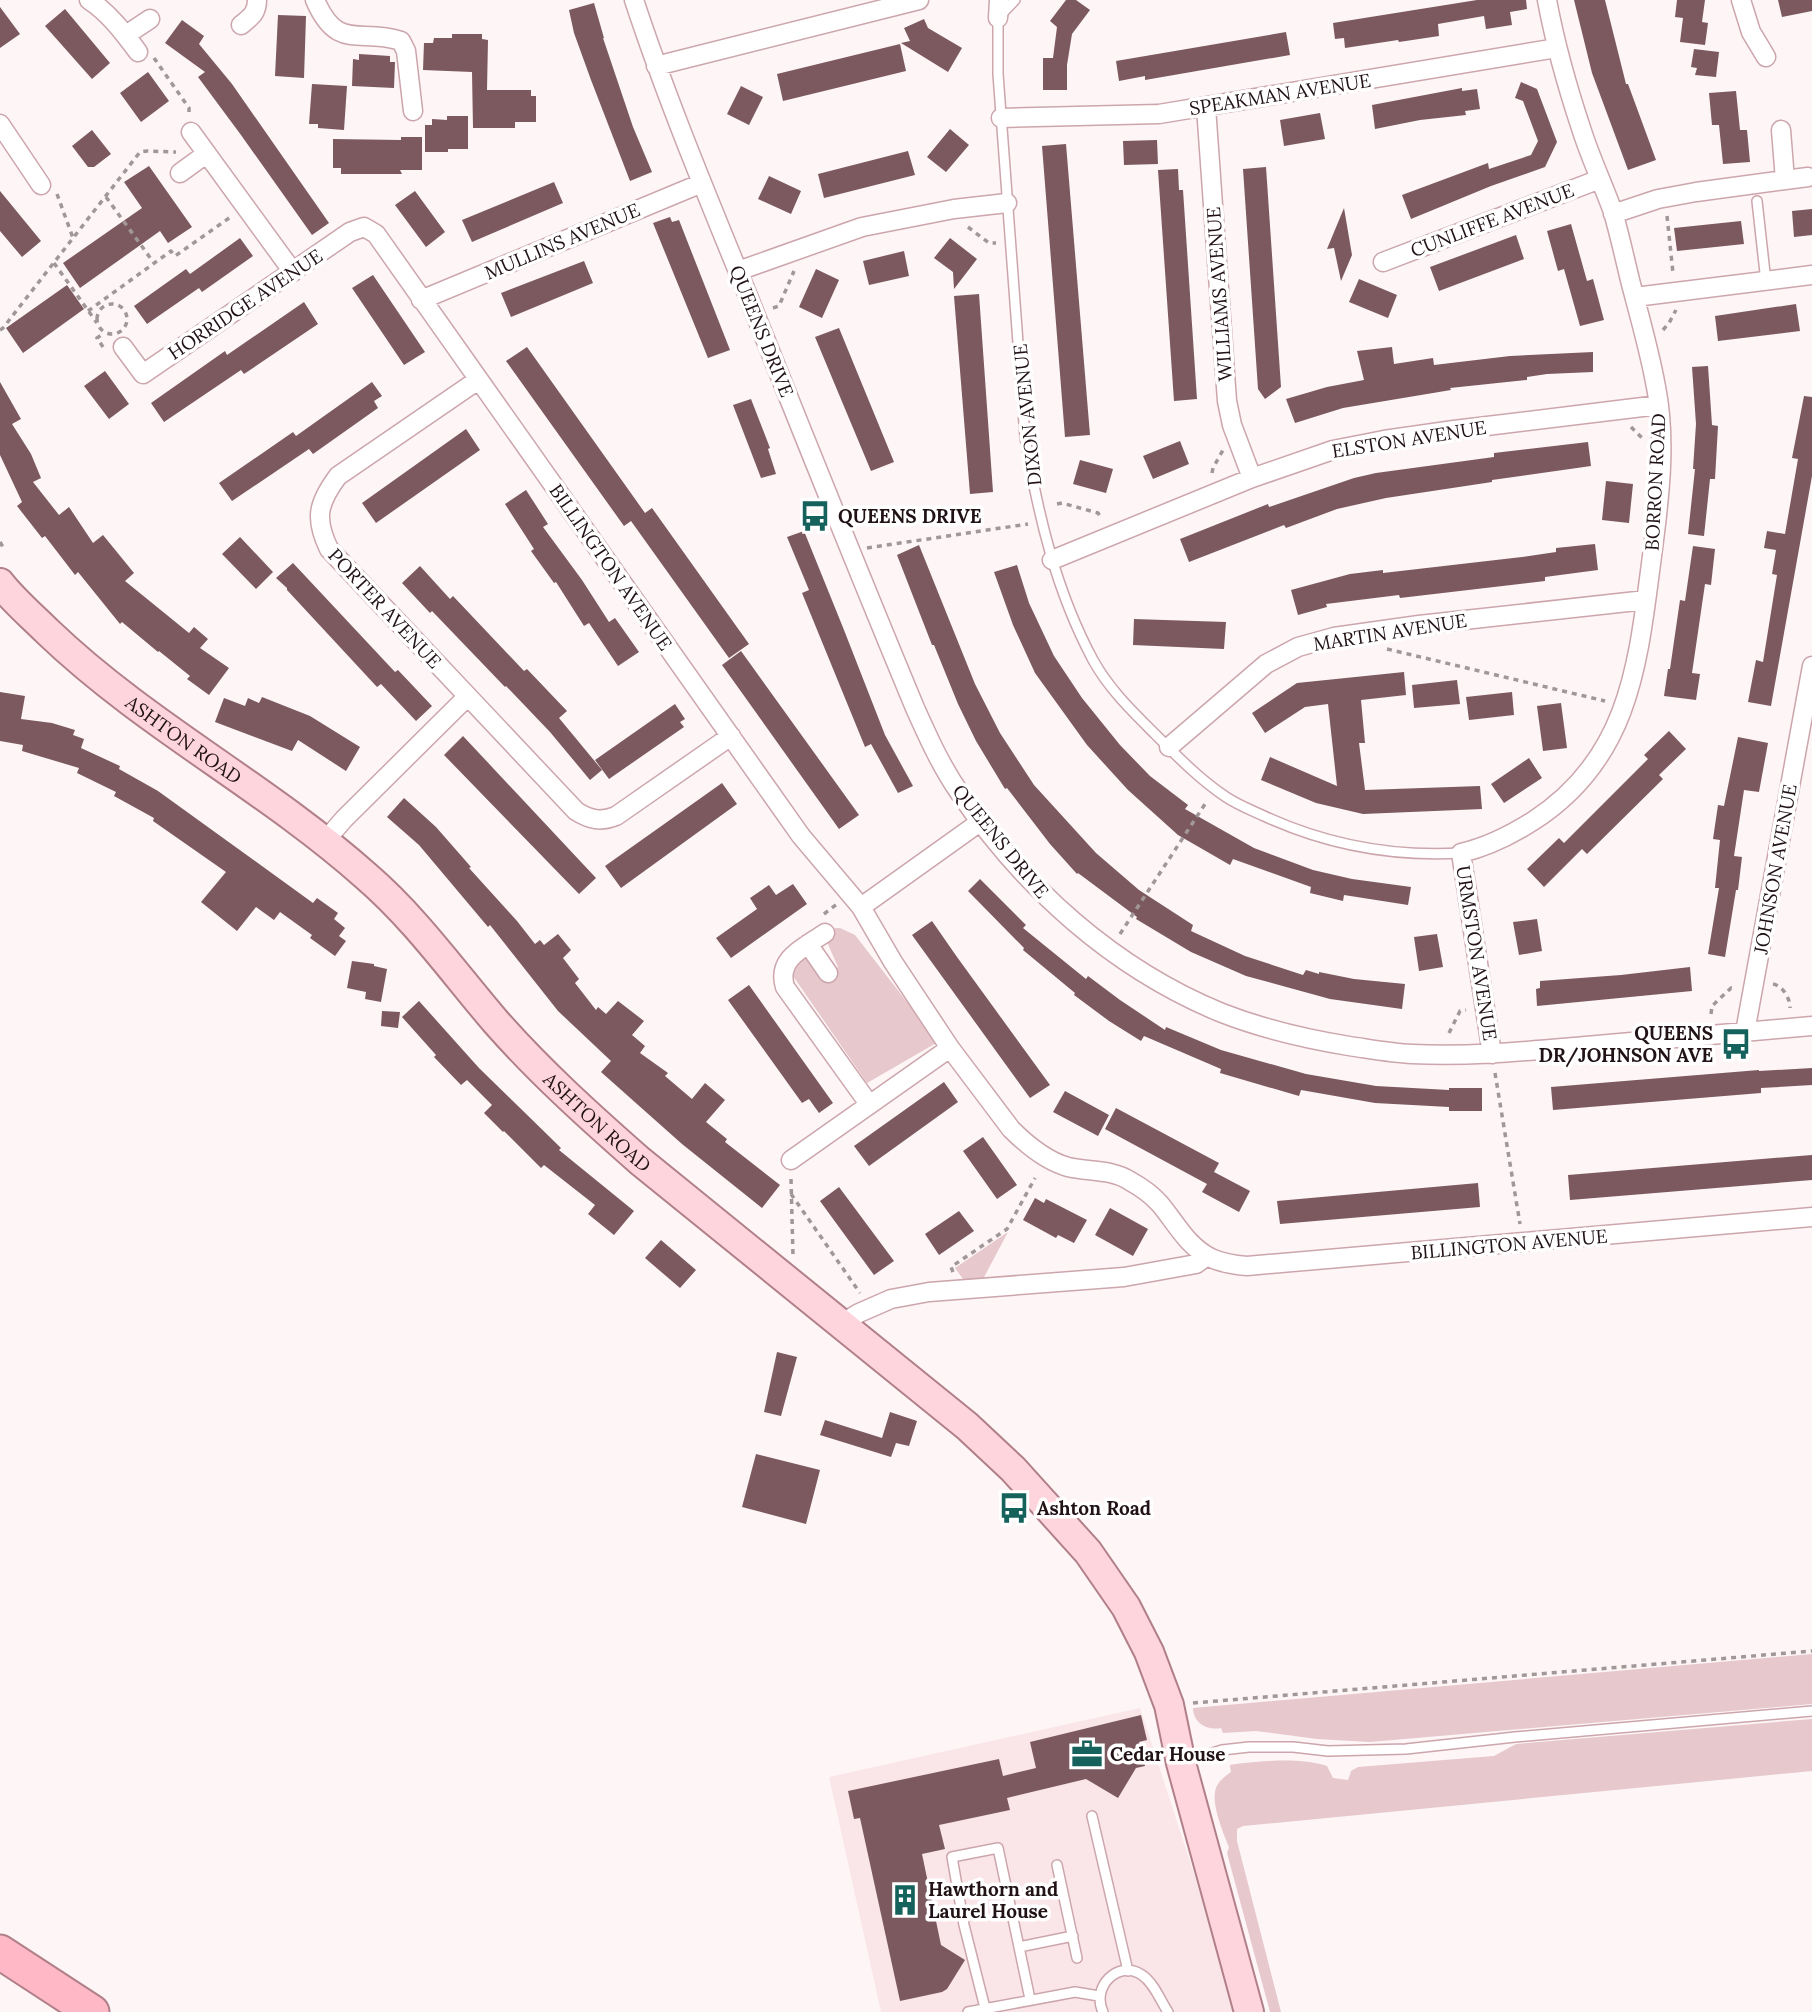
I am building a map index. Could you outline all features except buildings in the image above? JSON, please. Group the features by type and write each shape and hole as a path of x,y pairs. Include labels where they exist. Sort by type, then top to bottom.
{"highway":[{"path":"0,1952 92,2012"}],"main road":[{"name":"ASHTON ROAD","path":"4,594 105,683 326,841 369,878 403,912 498,1024 596,1123 967,1426 1013,1469 1088,1552 1126,1607 1149,1652 1169,1705 1243,2011"}],"street":[{"path":"89,0 126,35 138,52"},
{"path":"241,25 253,16 257,9 257,0"},
{"path":"315,0 323,16 335,30 350,36 391,37 401,41 406,51 413,111"},
{"name":"QUEENS DRIVE","path":"634,0 656,66 702,183 915,708 958,791 1041,892 1067,917 1128,963 1193,1000 1259,1026 1319,1041 1411,1054 1492,1054 1812,1026"},
{"path":"656,66 868,6 919,0"},
{"name":"BORRON ROAD","path":"1461,853 1479,849 1514,833 1545,813 1569,793 1610,741 1625,705 1637,655 1655,530 1661,452 1659,405 1613,214 1581,129 1557,48 1547,0"},
{"path":"1741,0 1751,32 1767,57"},
{"path":"126,35 150,19"},
{"name":"SPEAKMAN AVENUE","path":"1001,118 1130,116 1206,107 1557,48"},
{"name":"WILLIAMS AVENUE","path":"1206,107 1227,401 1232,425 1252,478"},
{"path":"0,124 41,185"},
{"path":"1781,130 1785,180"},
{"path":"191,132 293,272"},
{"path":"180,173 206,154"},
{"path":"1613,214 1658,199 1696,191 1810,177"},
{"name":"CUNLIFFE AVENUE","path":"1383,262 1600,179"},
{"name":"MULLINS AVENUE","path":"421,300 702,183"},
{"path":"738,271 862,227 943,211 1007,203"},
{"name":"HORRIDGE AVENUE","path":"123,347 143,373 356,228 363,227 376,234"},
{"name":"BILLINGTON AVENUE","path":"376,234 801,836 856,901 950,1048 1011,1129 1049,1160 1068,1167 1127,1178 1158,1202 1186,1238 1208,1256 1247,1266 1812,1217"},
{"path":"1635,297 1812,275"},
{"name":"PORTER AVENUE","path":"478,380 338,476 327,491 319,520 321,532 329,548 467,697 576,811 585,817 606,820 616,816 731,736"},
{"name":"ELSTON AVENUE","path":"1052,560 1252,478 1332,450 1384,440 1659,405"},
{"name":"MARTIN AVENUE","path":"1169,747 1266,664 1298,647 1334,637 1419,625 1646,600"},
{"name":"JOHNSON AVENUE","path":"1745,1032 1812,666"},
{"path":"326,841 344,819 467,697"},
{"path":"856,901 980,821"},
{"name":"URMSTON AVENUE","path":"1461,853 1492,1054"},
{"path":"825,933 785,962 782,971 785,987 869,1104"},
{"path":"808,944 828,973"},
{"path":"791,1160 950,1048"},
{"path":"841,1324 870,1307 891,1299 929,1292 1124,1277 1196,1264 1208,1256"}],"lane":[{"name":"DIXON AVENUE","path":"1015,0 999,9 998,74 1025,437 1052,560 1075,622 1094,662 1119,697 1190,770 1223,795 1266,817 1333,841 1387,852 1430,855 1461,853"},
{"path":"1756,201 1766,282"},
{"path":"1181,1763 1222,1750 1249,1747 1293,1747 1328,1751 1406,1749 1812,1712"},
{"path":"1092,1816 1128,1971"},
{"path":"985,2008 964,1925 952,1857 998,1848 1030,1999"},
{"path":"1057,1865 1077,1958"},
{"path":"1019,1947 1073,1936"},
{"path":"1103,2012 1099,1996 1105,1982 1112,1975 1128,1971 1137,1972 1149,1981 1168,2012"},
{"path":"968,2012 1075,1992 1099,1996"}],"path":[{"path":"138,52 145,47 189,108 191,132"},
{"path":"0,330 141,152 147,150 206,154"},
{"path":"41,185 55,190 73,238"},
{"path":"106,197 154,263"},
{"path":"88,311 171,251 175,256 245,206"},
{"path":"1665,206 1673,273"},
{"path":"960,220 989,243 996,243"},
{"path":"54,263 104,333 120,332 126,325 126,311 113,304 104,307 98,315 99,325"},
{"path":"773,309 779,306 797,264"},
{"path":"1662,331 1675,314 1679,303"},
{"path":"1623,420 1644,440"},
{"path":"1212,473 1227,443"},
{"path":"1057,503 1098,513 1101,517"},
{"path":"864,548 1028,524"},
{"path":"0,542 3,547 0,549"},
{"path":"1385,649 1615,703"},
{"path":"1120,934 1209,799"},
{"path":"825,933 824,912 856,901"},
{"path":"1771,984 1777,985 1790,1000 1790,1008"},
{"path":"1712,1014 1712,1006 1731,988 1737,989"},
{"path":"1450,1033 1460,1011 1466,1010"},
{"path":"1492,1054 1523,1242"},
{"path":"791,1160 793,1261"},
{"path":"962,1290 951,1267 1007,1229 1035,1178"},
{"path":"791,1194 870,1307"},
{"path":"1169,1705 1812,1651"}],"shaded area":[{"path":"835,928 855,935 938,1042 867,1083 793,976 792,971 797,959 802,958 811,960 825,976 838,967 827,942"},
{"path":"1008,1232 982,1281 963,1279 955,1268"},
{"path":"1812,1654 1812,1704 1370,1742 1317,1739 1256,1731 1223,1733 1221,1728 1206,1727 1198,1722 1193,1708"},
{"path":"1140,1708 1196,1880 1234,2012 881,2012 829,1777"},
{"path":"1812,1719 1812,1771 1243,1826 1237,1829 1237,1841 1281,2012 1270,2012 1227,1853 1229,1847 1216,1806 1215,1790 1221,1780 1231,1772 1230,1765 1305,1761 1327,1766 1333,1778 1348,1780 1351,1771 1358,1767 1494,1756 1516,1744"}],"place":[{"name":"QUEENS DRIVE","path":"815,516"},
{"name":"QUEENS DR/JOHNSON AVE","path":"1736,1044"},
{"name":"Ashton Road","path":"1014,1508"},
{"name":"Cedar House","path":"1087,1754"},
{"name":"Hawthorn and Laurel House","path":"905,1900"}]}
